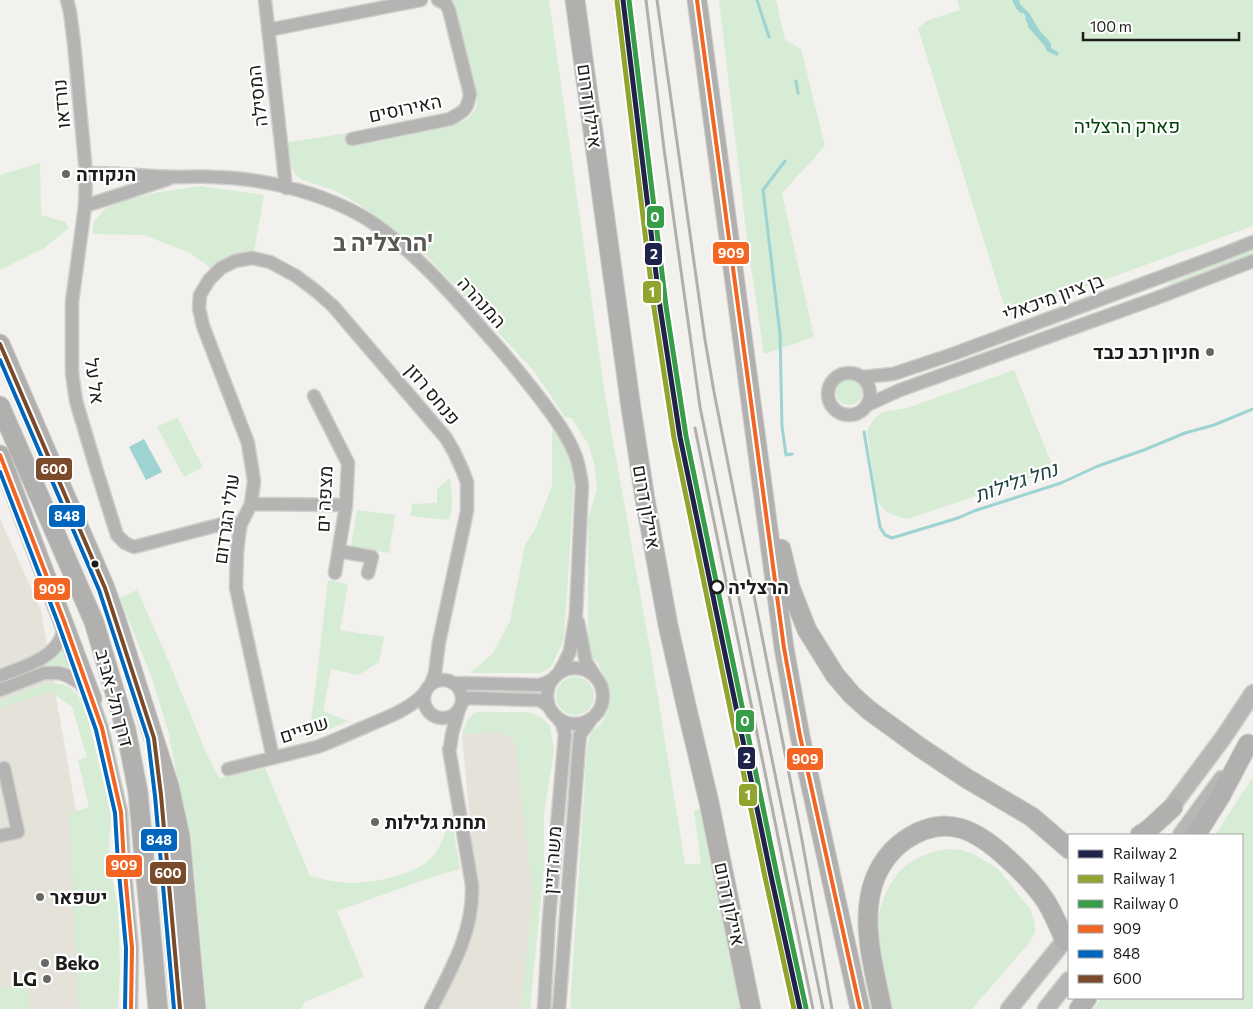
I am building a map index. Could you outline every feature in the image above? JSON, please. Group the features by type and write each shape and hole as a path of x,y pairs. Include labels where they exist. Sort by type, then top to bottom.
{"highway":[{"name":"איילון דרום","path":"575,0 645,499 670,634 709,802 751,1009"},
{"path":"698,0 784,648 800,736 860,1009"},
{"name":"דרך תל-אביב","path":"0,344 115,616 154,738 161,795 180,1009"},
{"name":"דרך תל-אביב","path":"0,406 94,622 126,730 138,792 158,1009"},
{"path":"758,448 790,587 807,630 835,675 852,695 888,725 966,778 1032,818 1068,848"},
{"path":"0,455 92,699"},
{"path":"154,738 169,786 180,836 196,1009"},
{"path":"1197,834 1224,791 1250,740"},
{"path":"1142,834 1172,807"},
{"path":"882,1009 869,936 870,896 876,875 882,864 901,843 922,830 938,826 956,827 978,835 993,846 1023,873 1044,898 1067,938"},
{"path":"1052,833 1068,842"}],"main road":[{"path":"1151,834 1253,693"},
{"path":"1182,834 1250,740"},
{"path":"1009,1009 1067,938"},
{"path":"1046,1009 1068,981"}],"street":[{"name":"נורדאו","path":"67,0 74,43 86,173 85,206"},
{"name":"המסילה","path":"265,0 286,188"},
{"path":"268,30 421,0"},
{"name":"האירוסים","path":"352,139 450,119 464,111 468,106 470,94 449,10 446,4 438,0"},
{"name":"המנהרה","path":"86,173 216,177 258,181 329,200 376,225 412,255 462,306 504,354 556,420 574,452 580,469 582,485 576,614 570,650 556,676"},
{"name":"המנהרה","path":"85,206 176,177"},
{"name":"אל על","path":"85,206 72,302 72,373 79,409 118,535 126,543 134,547 226,523 233,523 240,530"},
{"name":"בן ציון מיכאלי","path":"862,377 893,374 953,354 1253,242"},
{"name":"פנחס רוזן","path":"221,268 252,258 270,262 296,276 316,291 333,306 429,417 446,438 462,468 466,482 467,511 438,648 435,673 429,687"},
{"name":"בן ציון מיכאלי","path":"867,404 900,390 1154,299 1253,261"},
{"name":"עולי הגרדום","path":"221,268 209,280 200,295 199,308 203,326 248,443 254,481 251,504 240,526 236,588 273,758"},
{"path":"844,373 858,374 862,377 869,386 870,399 862,410 846,415 832,406 828,396 833,380 844,373"},
{"name":"מצפה ים","path":"314,396 348,463 346,505 335,573"},
{"path":"251,504 346,505"},
{"name":"מצפה ים","path":"339,552 372,557 368,573"},
{"name":"המנהרה","path":"576,614 586,662 597,678"},
{"path":"0,676 45,657 58,643 64,629 64,621"},
{"name":"פנחס רוזן","path":"438,648 442,673 451,682"},
{"path":"569,669 581,669 597,678 603,692 603,699 601,706 592,718 578,723 570,723 562,720 553,712 547,695 548,689 556,676 569,669"},
{"path":"0,690 44,673 59,673 80,683 92,699"},
{"name":"שפיים","path":"228,769 317,747 390,716 416,702 429,687 440,680 539,685 546,683 556,676"},
{"path":"431,1009 461,947 472,906 472,885 449,749 460,705 461,692 451,682"},
{"path":"429,687 424,696 424,702 430,713"},
{"name":"שפיים","path":"390,716 416,711 430,713 438,717 446,717 452,715 468,698 538,700 543,702 553,712"},
{"name":"דרך תל-אביב","path":"92,699 102,728 121,812 132,948 131,1009"},
{"name":"משה דיין","path":"544,1009 549,919 564,734 562,724 553,712"},
{"name":"משה דיין","path":"559,1009 580,735 592,718"},
{"path":"0,836 18,832 4,768"}],"shaded area":[{"path":"0,519 41,610 95,920 101,1009 0,1009"},
{"path":"488,732 502,733 508,736 514,741 516,749 533,894 521,1009 436,1009 476,885 462,735"}],"green space":[{"path":"452,0 549,0 606,401 651,655 685,864 701,864 694,811 703,807 721,889 741,1009 570,1009 587,748 591,732 602,723 610,702 608,685 598,663 592,657 588,645 588,519 597,489 594,463 589,446 572,418 565,417 534,371 424,253 359,204 336,191 303,180 296,175 287,159 284,143 347,133 350,147 452,126 469,117 476,107 477,94 473,73"},
{"path":"719,0 776,0 785,40 801,49 825,146 782,193 814,337 764,354 748,247"},
{"name":"פארק הרצליה","path":"957,0 1253,0 1253,226 1007,315 918,28 928,20 960,10"},
{"path":"40,163 41,215 65,222 69,228 44,248 0,270 0,175"},
{"path":"201,186 264,195 254,252 232,257 212,269 190,253 144,235 93,234 93,223 106,208 125,200 160,192"},
{"path":"1253,246 1253,254 1168,286 1170,282 1211,266"},
{"path":"1014,370 1054,470 907,519 885,510 876,497 867,431 874,419 883,412 907,408"},
{"path":"849,379 859,382 862,392 859,402 849,405 839,402 836,392 839,382"},
{"path":"177,417 203,467 184,477 157,427"},
{"path":"552,428 569,454 574,481 564,639 551,667 540,673 470,673 493,653 510,621 525,545 535,530 552,486"},
{"path":"450,478 452,505 449,520 411,516 412,504 437,503 437,489"},
{"path":"357,510 395,515 389,553 351,547"},
{"path":"328,580 348,584 340,630 384,637 379,662 358,675 331,669 323,711 348,721 308,739 316,680"},
{"path":"137,590 207,755 219,778 265,768 310,876 330,881 360,883 381,880 414,870 430,859 438,849 446,830 450,810 460,869 337,911 364,977 305,1002 301,1009 207,1009 194,870 169,734 152,678 120,598"},
{"path":"62,644 82,681 44,670 42,665"},
{"path":"575,677 582,678 588,683 593,689 593,703 588,709 582,714 575,715 568,714 562,709 557,703 556,696 557,689 562,683 568,678"},
{"path":"50,683 61,684 71,688 82,703 89,722 111,814 109,846 112,877 118,907 120,966 118,1009 79,1009 69,813 89,807 78,760 87,757 72,707 51,692 0,707 0,700"},
{"path":"477,712 525,712 534,714 550,726 552,737 554,752 544,813 544,866 530,1009 521,1009 533,894 516,746 510,737 504,734 490,732 462,735 465,724"},
{"path":"1253,777 1253,1009 1093,1009 1100,999 1243,999 1243,834 1216,834"},
{"path":"950,849 971,853 999,870 1030,909 1035,932 1029,943 972,1009 885,1009 876,952 879,915 884,899 891,884 901,871 914,860 930,853"},
{"path":"28,985 30,1009 0,1009 0,988"}],"water":[{"path":"1012,0 1019,0 1040,31 1051,43 1051,48 1059,53 1057,56 1047,51 1028,27 1025,19 1026,16 1022,12 1021,14"},
{"path":"144,439 162,472 146,480 129,447"}],"waterway":[{"path":"757,0 769,37"},
{"path":"796,81 798,93"},
{"path":"785,161 763,190 780,334 782,426 786,455 792,454"},
{"name":"נחל גלילות","path":"864,432 880,527 885,535 892,538 1061,483 1098,466 1185,433 1214,425 1253,409"}],"railway":[{"path":"614,0 652,309 680,479 792,1009"},
{"path":"646,0 664,149 700,407 823,1009"},
{"path":"657,0 714,392 802,840 832,1009"},
{"path":"695,428 813,1009"}],"rail line":[{"name":"2","path":"623,0 660,307 680,437 800,1009"},
{"name":"0","path":"629,0 666,306 686,436 806,1008"},
{"name":"1","path":"617,1 654,308 674,438 794,1009"}],"transit line":[{"name":"909","path":"697,0 784,648 800,736 860,1009"},
{"name":"600","path":"0,344 105,588 154,738 161,795 180,1009"},
{"name":"848","path":"0,360 99,590 148,739 155,796 174,1009"},
{"name":"909","path":"0,455 64,621 102,728 121,812 132,948 131,1009"},
{"name":"848","path":"0,472 58,623 96,730 115,813 126,948 125,1009"}],"place":[{"name":"הנקודה","path":"66,174"},
{"name":"חניון רכב כבד","path":"1210,352"},
{"name":"הרצליה","path":"717,587"},
{"name":"תחנת גלילות","path":"375,822"},
{"name":"ישפאר","path":"40,897"},
{"name":"Beko","path":"45,963"},
{"name":"LG","path":"47,979"}],"district":[{"name":"הרצליה ב'","path":"383,243"}]}
